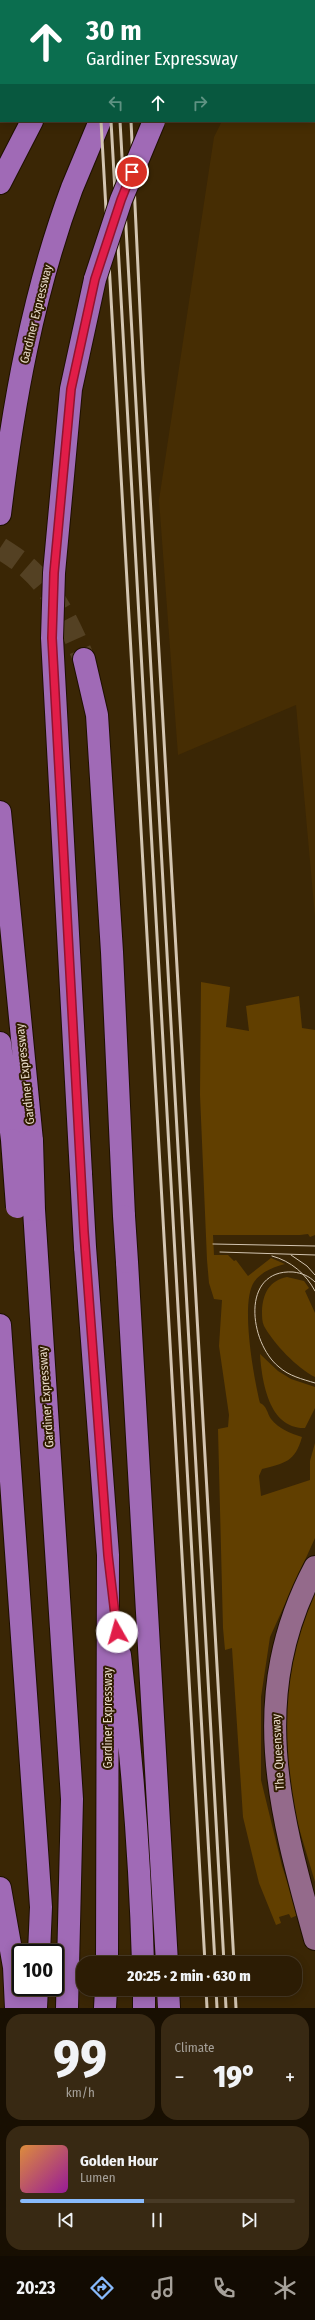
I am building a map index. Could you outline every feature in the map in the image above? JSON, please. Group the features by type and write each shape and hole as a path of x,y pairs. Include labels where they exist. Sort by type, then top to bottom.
{"highway":[{"path":"0,183 31,122"},
{"name":"Gardiner Expressway","path":"0,514 7,454 24,359 52,250 72,189 100,122"},
{"name":"Gardiner Expressway","path":"107,1956 108,1555 81,1174 52,631 54,573 71,389 95,279 121,200 154,122"},
{"path":"84,659 97,715 112,952 124,1216 167,1956"},
{"name":"Gardiner Expressway","path":"0,812 26,1208 45,1378 72,1799 67,2008"},
{"path":"0,1043 22,1141"},
{"path":"0,1325 41,1907 39,1944"},
{"path":"108,1555 132,1756 141,1896 143,1956"},
{"path":"0,1888 14,1967 16,2008"},
{"path":"36,2008 37,1996"},
{"path":"105,2008 106,1996"},
{"path":"144,1996 144,2008"},
{"path":"168,1996 169,2008"}],"main road":[{"name":"The Queensway","path":"315,1567 292,1618 284,1650 275,1701 274,1731 278,1785 284,1819 315,1939"}],"shaded area":[{"path":"222,122 315,122 315,917 296,705 178,755 159,500 214,137"},
{"path":"201,982 230,987 226,1027 249,1031 246,1006 299,996 302,1028 315,1030 315,1235 310,1237 308,1234 213,1235 214,1255 228,1255 234,1261 236,1260 248,1276 271,1258 285,1264 268,1270 260,1275 254,1282 250,1292 248,1323 252,1360 260,1403 267,1410 271,1419 281,1428 302,1437 296,1452 292,1457 283,1463 262,1469 259,1476 261,1496 310,1480 310,1461 315,1443 315,1538 270,1637 261,1697 261,1780 282,1866 298,1915 291,1918 289,1914 279,1917 281,1923 276,1925 259,1883 243,1817 232,1648 225,1650 223,1628 218,1429 228,1427 229,1415 219,1346 222,1300 214,1299 209,1283 207,1260 200,1095"},
{"path":"287,1277 304,1281 309,1288 305,1291 315,1313 315,1377 301,1368 286,1355 268,1333 263,1323 262,1311 264,1299 268,1289 276,1281"},
{"path":"260,1354 278,1371 291,1379 315,1387 315,1408 305,1428 293,1426 283,1421 275,1412 266,1390"},
{"path":"315,1590 315,1882 296,1818 286,1755 285,1709 296,1643"}],"tunnel":[{"path":"0,548 18,560 38,577 61,610 84,659"}],"tram line":[{"path":"213,1244 315,1246"},
{"path":"220,1252 315,1255"},
{"path":"291,1255 307,1266 315,1275"},
{"path":"272,1256 285,1261 297,1269 307,1279 315,1291"},
{"path":"315,1282 308,1276 296,1272 276,1274 264,1282 257,1294 255,1309 256,1326 261,1342 269,1356 287,1373 315,1383"}],"railway":[{"path":"101,122 205,1956"},
{"path":"111,122 215,1956"},
{"path":"120,122 224,1956"},
{"path":"131,122 143,373 234,1956"},
{"path":"206,1996 207,2008"},
{"path":"216,1996 217,2008"},
{"path":"225,1996 226,2008"},
{"path":"235,1996 236,2008"}],"route":[{"path":"117,1632 108,1555 84,1232 52,638 54,573 71,389 95,279 121,200 132,172"}]}
